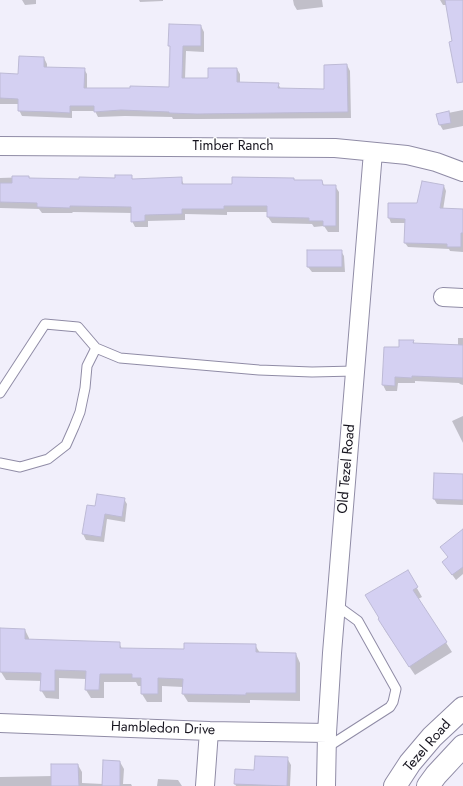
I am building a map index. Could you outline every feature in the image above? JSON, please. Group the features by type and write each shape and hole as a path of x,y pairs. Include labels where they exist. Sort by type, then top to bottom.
{"main road":[{"name":"Tezel Road","path":"395,786 410,763 432,737 463,708"},
{"name":"Tezel Road","path":"428,786 463,746"}],"street":[{"name":"Timber Ranch","path":"0,146 335,148 407,154 436,162 463,172"},
{"name":"Old Tezel Road","path":"326,786 326,741 336,605 373,152"},
{"path":"443,297 463,298"},
{"name":"Hambledon Drive","path":"0,723 209,731 326,741"},
{"path":"205,786 209,731"}],"lane":[{"path":"0,393 45,324 78,327 96,348 120,358 259,370 312,372 355,371"},
{"path":"0,462 20,467 48,459 66,445 80,412 85,388 86,366 96,348"},
{"path":"326,741 390,707 393,702 396,688 358,622 336,605"}],"building":[{"path":"445,0 463,0 463,82 457,83 449,42 452,41"},
{"path":"169,24 201,25 201,46 183,46 182,78 208,78 208,68 237,68 237,82 279,83 278,88 324,89 324,65 347,64 348,112 197,114 121,110 94,112 94,106 70,106 70,113 18,111 18,99 0,98 0,73 18,74 19,56 44,57 44,67 85,68 84,88 130,88 130,86 169,87"},
{"path":"449,111 451,123 439,125 436,114"},
{"path":"115,175 132,175 132,179 182,177 182,184 232,184 232,177 322,180 323,185 336,185 336,226 323,226 323,221 309,221 309,218 267,217 267,206 224,206 224,209 182,209 182,214 145,215 145,221 131,222 131,207 37,207 37,203 0,202 0,183 12,183 12,176 29,176 29,178 79,179 79,177 115,178"},
{"path":"422,181 444,185 440,208 463,209 463,233 461,233 461,247 447,247 447,244 404,243 405,219 388,218 388,203 417,203"},
{"path":"307,250 342,250 342,267 307,267"},
{"path":"399,340 414,340 413,343 463,345 463,378 412,376 412,378 395,377 395,386 382,385 384,347 399,347"},
{"path":"434,473 463,474 463,500 433,499"},
{"path":"97,494 125,498 122,517 105,514 101,537 82,534 87,505 95,506"},
{"path":"463,529 463,567 452,575 442,562 448,557 440,547"},
{"path":"408,570 418,587 413,590 447,642 409,667 378,619 379,618 365,595"},
{"path":"0,628 25,629 25,639 120,642 120,648 184,649 184,643 256,644 256,652 296,653 296,693 246,693 246,695 182,694 183,679 158,678 158,694 141,694 141,678 132,678 132,674 100,674 99,690 85,690 86,671 55,670 55,691 40,691 41,673 0,672"},
{"path":"255,756 288,757 287,786 234,784 235,769 254,770"},
{"path":"103,760 120,761 120,786 102,786"},
{"path":"51,764 78,764 79,786 51,786"}]}
